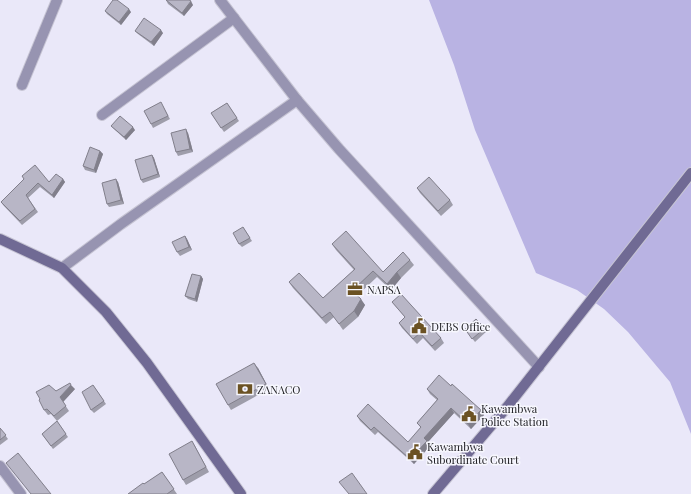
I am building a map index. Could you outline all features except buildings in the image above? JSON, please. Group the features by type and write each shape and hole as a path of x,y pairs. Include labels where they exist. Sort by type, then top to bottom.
{"main road":[{"path":"433,494 502,414 691,173"},
{"path":"0,239 62,268 106,312 147,363 241,494"}],"street":[{"path":"22,86 57,0"},
{"path":"220,0 297,100 339,149 539,367"},
{"path":"102,115 234,18"},
{"path":"62,268 121,224 297,100"},
{"path":"0,466 21,494"}],"shaded area":[{"path":"429,0 691,0 691,434 670,382 628,332 604,309 577,290 536,273 475,130 454,65"}],"place":[{"name":"NAPSA","path":"355,289"},
{"name":"DEBS Office","path":"419,326"},
{"name":"ZANACO","path":"245,389"},
{"name":"Kawambwa Police Station","path":"469,414"},
{"name":"Kawambwa Subordinate Court","path":"415,452"}]}
